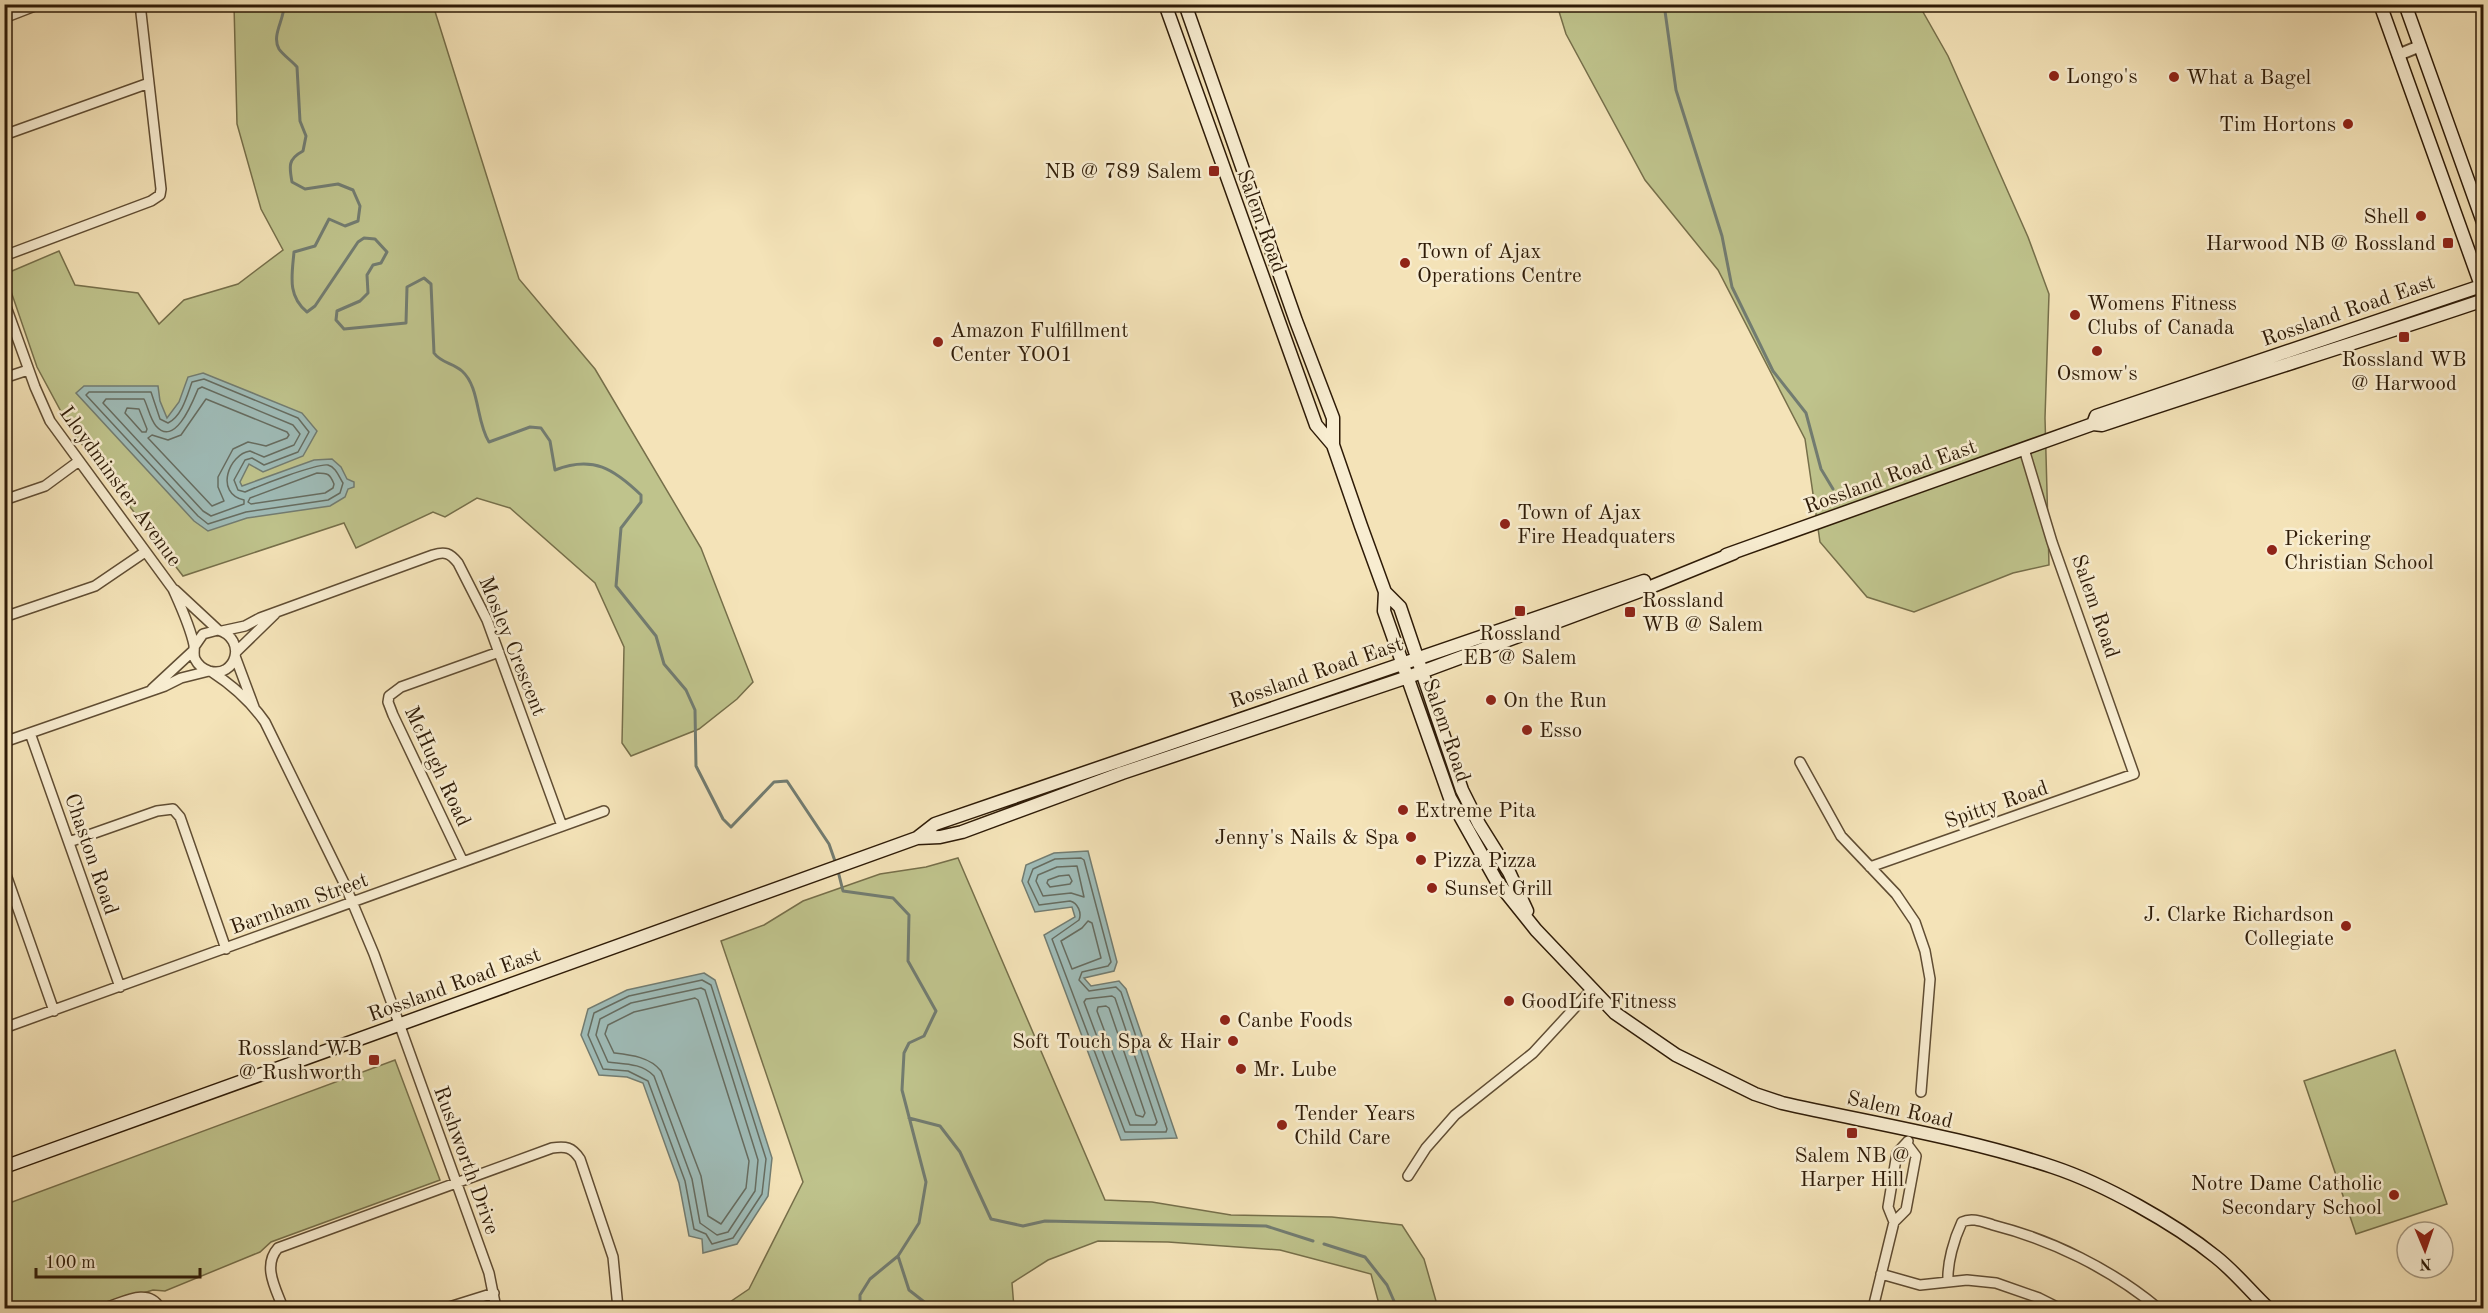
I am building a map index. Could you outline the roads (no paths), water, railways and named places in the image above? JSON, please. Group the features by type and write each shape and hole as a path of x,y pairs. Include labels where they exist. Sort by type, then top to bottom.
{"main road":[{"name":"Salem Road","path":"1164,4 1316,425 1333,445"},
{"name":"Salem Road","path":"1185,4 1296,321 1333,418 1333,445 1385,592 1384,611 1450,798 1496,880 1536,930 1615,1013 1676,1055 1755,1094 1782,1103 2000,1151 2055,1167 2109,1190 2217,1257 2268,1308"},
{"path":"2380,4 2483,288"},
{"path":"2405,4 2484,225"},
{"name":"Rossland Road East","path":"2093,424 2096,416 2483,288"},
{"name":"Rossland Road East","path":"917,838 935,824 1402,663 1734,553 2093,424 2102,425 2484,300"},
{"name":"Rossland Road East","path":"4,1167 917,838 940,837 962,832 1113,776 1408,677 1648,588 1734,553"},
{"name":"Salem Road","path":"1385,592 1400,607 1462,790 1479,824 1509,872 1536,930"}],"street":[{"path":"4,18 40,4"},
{"path":"4,256 151,201 160,195 140,4"},
{"path":"2398,55 2420,46"},
{"path":"4,135 149,83"},
{"name":"Lloydminster Avenue","path":"4,301 28,370 50,421 173,589 220,631"},
{"path":"4,378 28,370"},
{"name":"Salem Road","path":"2024,449 2052,542 2134,774"},
{"path":"4,500 45,486 79,461"},
{"path":"4,617 95,586 145,552"},
{"name":"Mosley Crescent","path":"220,631 245,626 260,618 442,552 452,555 487,620 562,826"},
{"name":"Lloydminster Avenue","path":"173,589 185,616 194,648"},
{"name":"Mosley Crescent","path":"235,654 277,612"},
{"path":"151,689 194,648 203,634 220,631 232,638 235,654 255,706 353,902 400,1025"},
{"path":"194,648 198,663 228,682 255,706"},
{"name":"McHugh Road","path":"463,862 393,715 388,702 389,696 402,687 499,652"},
{"path":"4,742 151,689 227,668 235,654"},
{"name":"Chaston Road","path":"30,733 120,987"},
{"path":"1800,762 1841,836 1896,894 1915,922 1925,951 1930,979 1921,1092"},
{"name":"Spitty Road","path":"1870,867 2134,774"},
{"path":"69,842 158,811 173,809 180,817 226,949"},
{"name":"Barnham Street","path":"4,1028 604,811"},
{"path":"4,869 54,1011"},
{"path":"1408,1176 1426,1148 1455,1115 1533,1053 1592,989"},
{"name":"Rushworth Drive","path":"400,1025 494,1293 496,1308"},
{"path":"1894,1222 1888,1207 1897,1153 1907,1144 1910,1131"},
{"path":"1873,1308 1894,1222 1906,1210 1916,1156 1907,1144"},
{"path":"284,1308 270,1271 270,1262 278,1248 552,1148 565,1146 574,1150 580,1159 610,1248 618,1308"},
{"path":"1948,1282 1948,1270 1959,1228 1962,1222 1972,1220 2006,1228 2068,1252 2128,1286 2158,1308"},
{"path":"1881,1274 1920,1285 1967,1280 1995,1283 2039,1298 2059,1308"},
{"path":"446,1308 494,1293"},
{"path":"105,1308 144,1296 153,1299 160,1308"}],"water":[{"path":"203,373 302,413 317,431 303,456 263,472 249,464 240,482 242,486 314,460 332,459 341,467 347,479 354,482 354,487 348,489 345,497 330,506 247,518 208,531 194,521 76,393 84,386 158,386 160,401 167,418 179,402 188,377"},
{"path":"1088,851 1117,962 1114,971 1084,978 1091,986 1119,981 1126,989 1177,1138 1121,1140 1044,935 1075,917 1072,907 1035,912 1022,881 1026,865 1054,853"},
{"path":"704,973 715,980 772,1158 768,1196 737,1244 703,1253 702,1239 689,1236 679,1183 643,1083 627,1077 599,1075 581,1035 588,1009 627,990"}],"waterway":[{"path":"284,4 277,33 277,44 297,67 300,121 306,136 303,151 292,160 290,172 292,182 305,189 338,184 353,190 360,206 358,221 345,226 329,219 315,246 294,252 292,285 296,299 307,312 315,306 358,242 364,238 375,239 387,252 381,263 373,265 367,275 368,293 360,301 337,311 336,320 344,329 406,323 407,287 424,278 431,284 434,353 440,359 458,368 468,378 489,442 530,427 541,428 550,441 555,470 568,466 592,464 622,478 641,495 641,502 621,528 616,586 656,636 664,664 686,690 695,710 696,766 723,819 731,827 774,782 787,781 829,844 836,864"},
{"path":"323,4 332,7 335,4"},
{"path":"1664,4 1676,90 1722,236 1732,287 1773,371 1806,413 1821,469 1833,489"},
{"path":"838,871 843,891 893,898 909,915 908,961 936,1011 924,1036 909,1043 904,1053 902,1090 926,1182 919,1223 898,1256 870,1279 860,1295 860,1308"},
{"path":"909,1118 940,1126 960,1152 991,1219 1023,1226 1045,1221 1266,1226 1313,1241"},
{"path":"1324,1244 1365,1257 1387,1285 1397,1308"},
{"path":"898,1256 909,1290 932,1308"}],"place":[{"name":"Longo's","path":"2054,76"},
{"name":"What a Bagel","path":"2174,77"},
{"name":"Tim Hortons","path":"2348,124"},
{"name":"NB @ 789 Salem","path":"1214,171"},
{"name":"Shell","path":"2421,216"},
{"name":"Harwood NB @ Rossland","path":"2448,243"},
{"name":"Town of Ajax Operations Centre","path":"1405,263"},
{"name":"Womens Fitness Clubs of Canada","path":"2075,315"},
{"name":"Rossland WB @ Harwood","path":"2404,337"},
{"name":"Amazon Fulfillment Center YOO1","path":"938,342"},
{"name":"Osmow's","path":"2097,351"},
{"name":"Town of Ajax Fire Headquaters","path":"1505,524"},
{"name":"Pickering Christian School","path":"2272,550"},
{"name":"Rossland EB @ Salem","path":"1520,611"},
{"name":"Rossland WB @ Salem","path":"1630,612"},
{"name":"On the Run","path":"1491,700"},
{"name":"Esso","path":"1527,730"},
{"name":"Extreme Pita","path":"1403,810"},
{"name":"Jenny's Nails & Spa","path":"1411,837"},
{"name":"Pizza Pizza","path":"1421,860"},
{"name":"Sunset Grill","path":"1432,888"},
{"name":"J. Clarke Richardson Collegiate","path":"2346,926"},
{"name":"GoodLife Fitness","path":"1509,1001"},
{"name":"Canbe Foods","path":"1225,1020"},
{"name":"Soft Touch Spa & Hair","path":"1233,1041"},
{"name":"Rossland WB @ Rushworth","path":"374,1060"},
{"name":"Mr. Lube","path":"1241,1069"},
{"name":"Tender Years Child Care","path":"1282,1125"},
{"name":"Salem NB @ Harper Hill","path":"1852,1133"},
{"name":"Notre Dame Catholic Secondary School","path":"2394,1195"}]}
